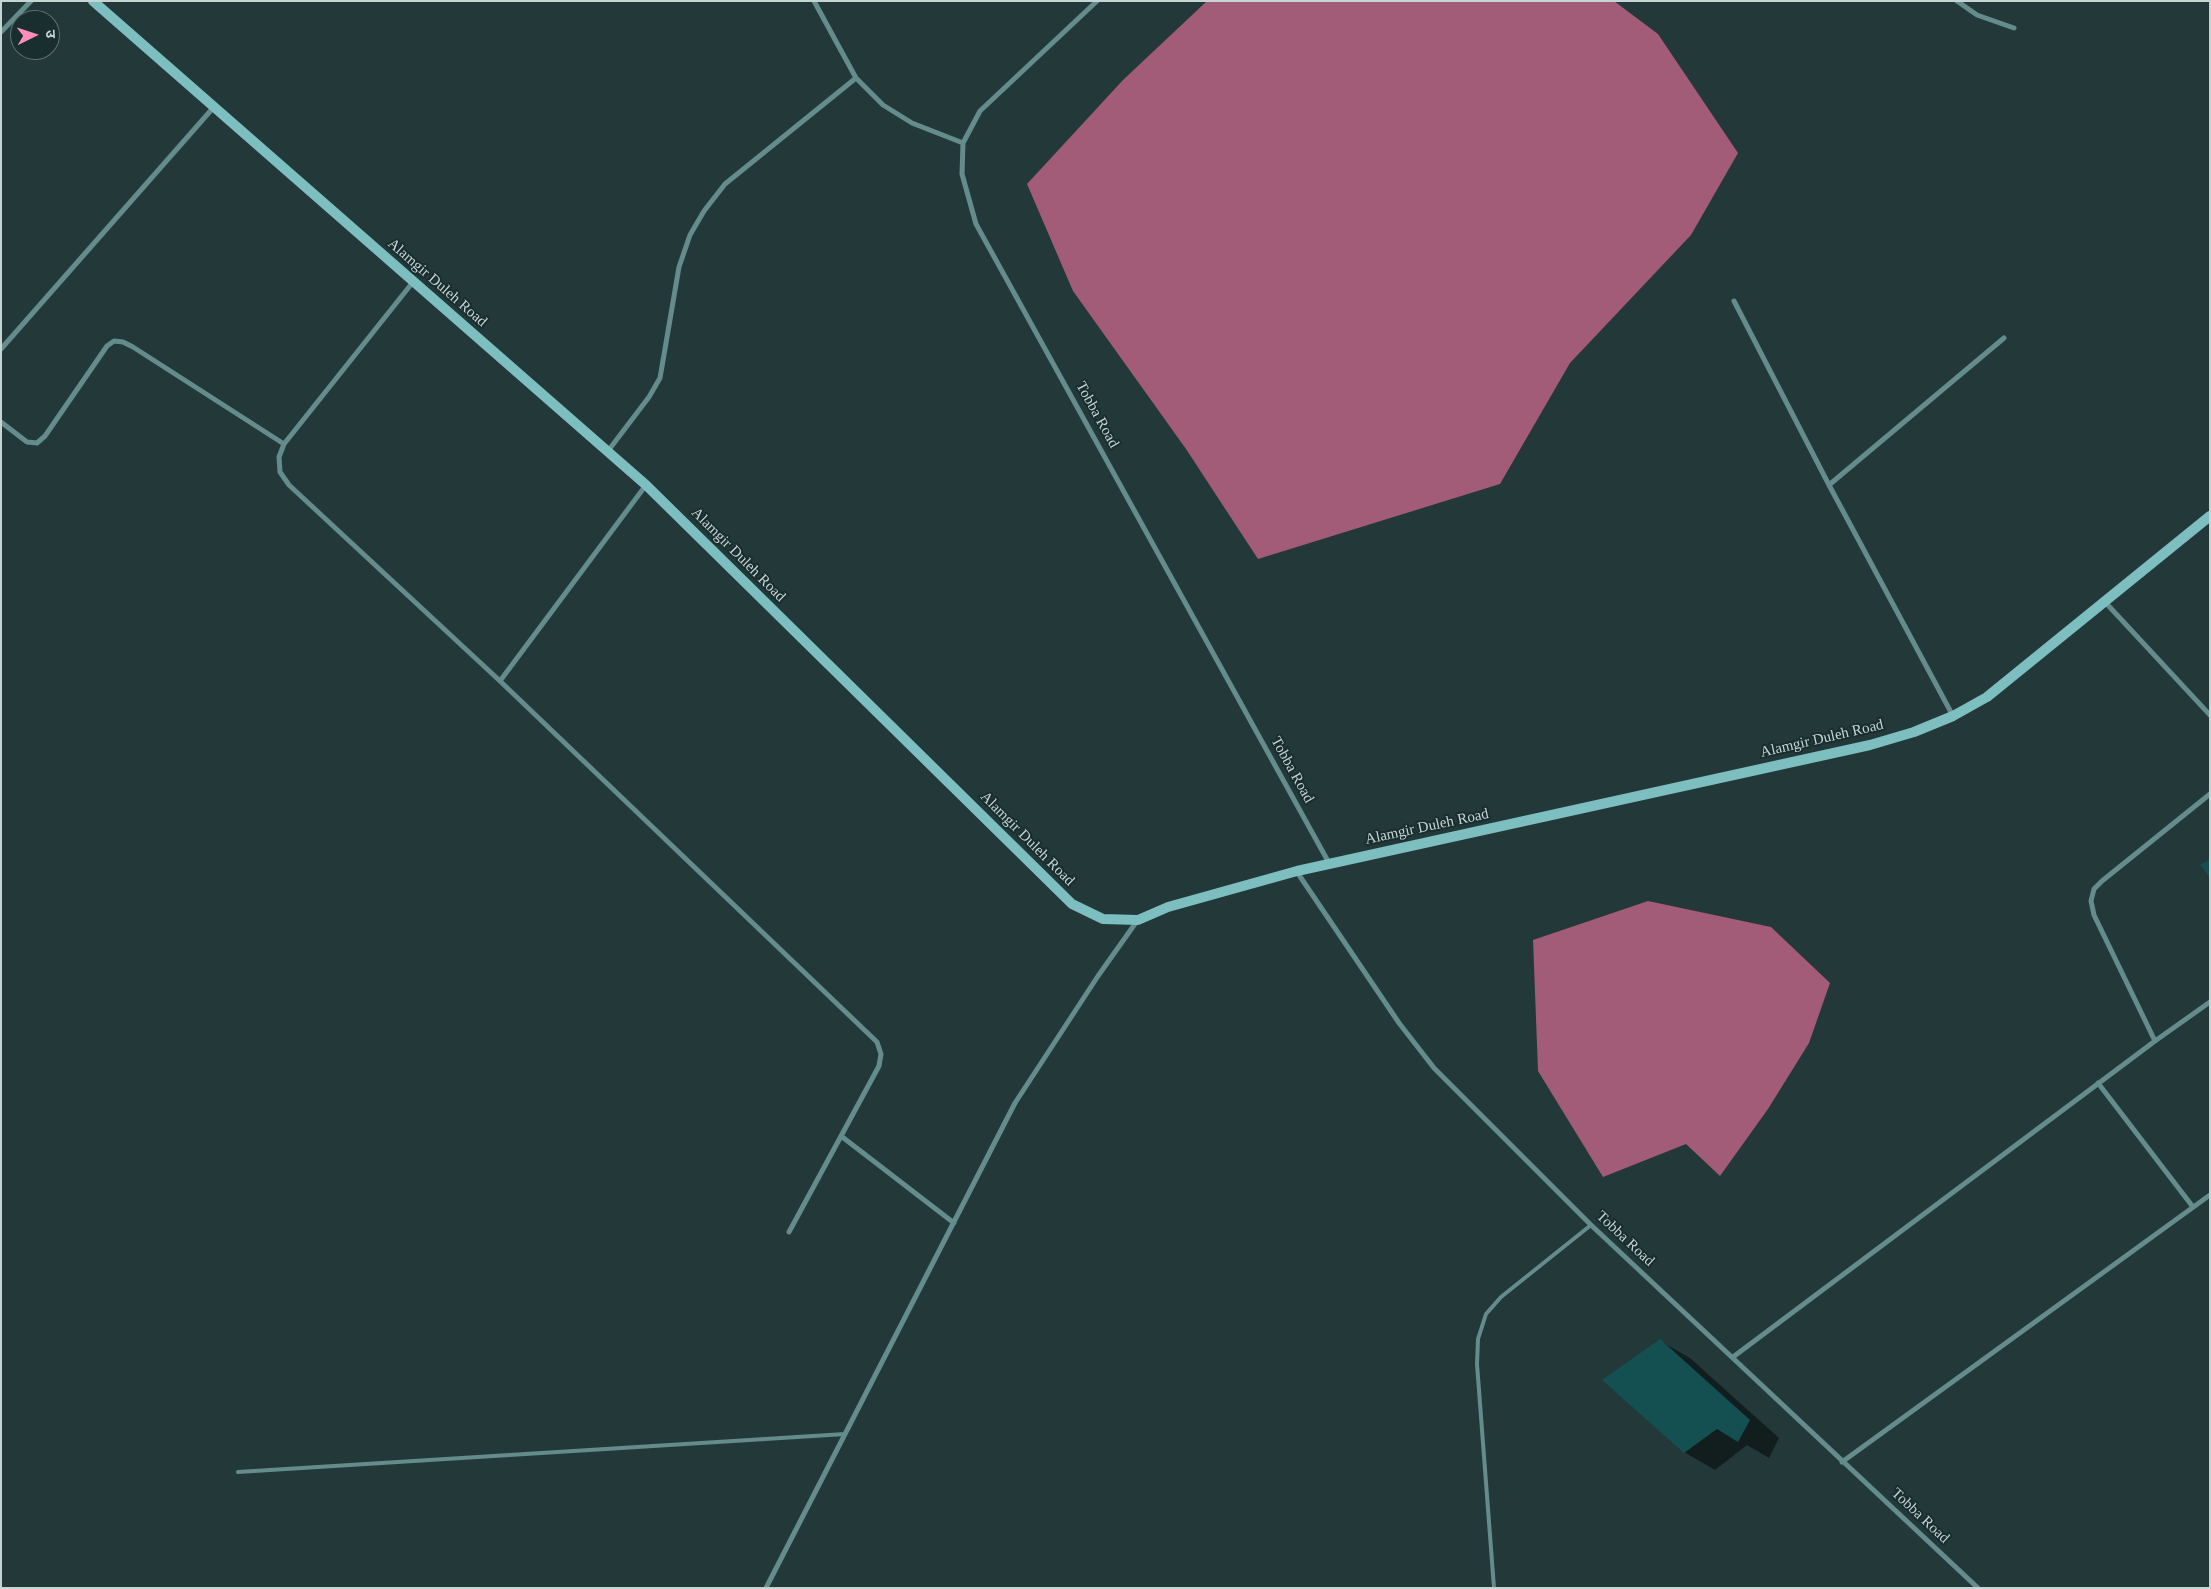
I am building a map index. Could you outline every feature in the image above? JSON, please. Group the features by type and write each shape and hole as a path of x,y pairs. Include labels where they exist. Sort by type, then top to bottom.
{"street":[{"path":"1,32 31,1"},
{"name":"Alamgir Duleh Road","path":"93,1 646,485 1072,904 1103,919 1138,920 1168,907 1297,871 1870,745 1914,732 1953,716 1987,697 2210,516"},
{"path":"814,1 856,78 882,105 912,123 963,144"},
{"name":"Tobba Road","path":"1097,1 980,111 963,144 962,174 976,224 1329,864"},
{"path":"1957,1 1977,15 2014,28"},
{"path":"608,451 649,397 660,378 679,268 690,235 704,211 725,184 856,78"},
{"path":"1,349 213,108"},
{"path":"413,282 284,444 279,457 280,472 289,485 500,681 877,1042 881,1054 880,1066 788,1232"},
{"path":"1734,301 1829,486 1953,716"},
{"path":"1829,486 2004,338"},
{"path":"1,422 27,442 37,443 45,436 107,346 114,342 123,342 284,444"},
{"path":"500,681 646,485"},
{"path":"2105,602 2210,715"},
{"path":"2155,1041 2094,915 2091,901 2094,890 2102,881 2210,794"},
{"name":"Tobba Road","path":"1297,871 1399,1023 1434,1068 1591,1225 1978,1588"},
{"path":"766,1588 1015,1103 1098,976 1138,920"},
{"path":"1733,1357 2098,1083 2210,1002"},
{"path":"2098,1083 2193,1207"},
{"path":"841,1136 954,1222"},
{"path":"1842,1462 2210,1195"}],"lane":[{"path":"1494,1588 1477,1364 1478,1339 1486,1314 1501,1297 1591,1225"},
{"path":"238,1472 845,1434"}],"shaded area":[{"path":"1207,1 1614,1 1658,34 1738,153 1691,235 1570,363 1500,484 1258,559 1186,449 1073,291 1027,184 1123,80"},
{"path":"1648,901 1771,927 1830,983 1809,1043 1768,1109 1720,1176 1686,1144 1603,1177 1538,1071 1533,940"}],"building":[{"path":"2210,860 2210,878 2200,864"},
{"path":"1660,1339 1750,1420 1738,1442 1717,1429 1684,1453 1602,1380"}]}
